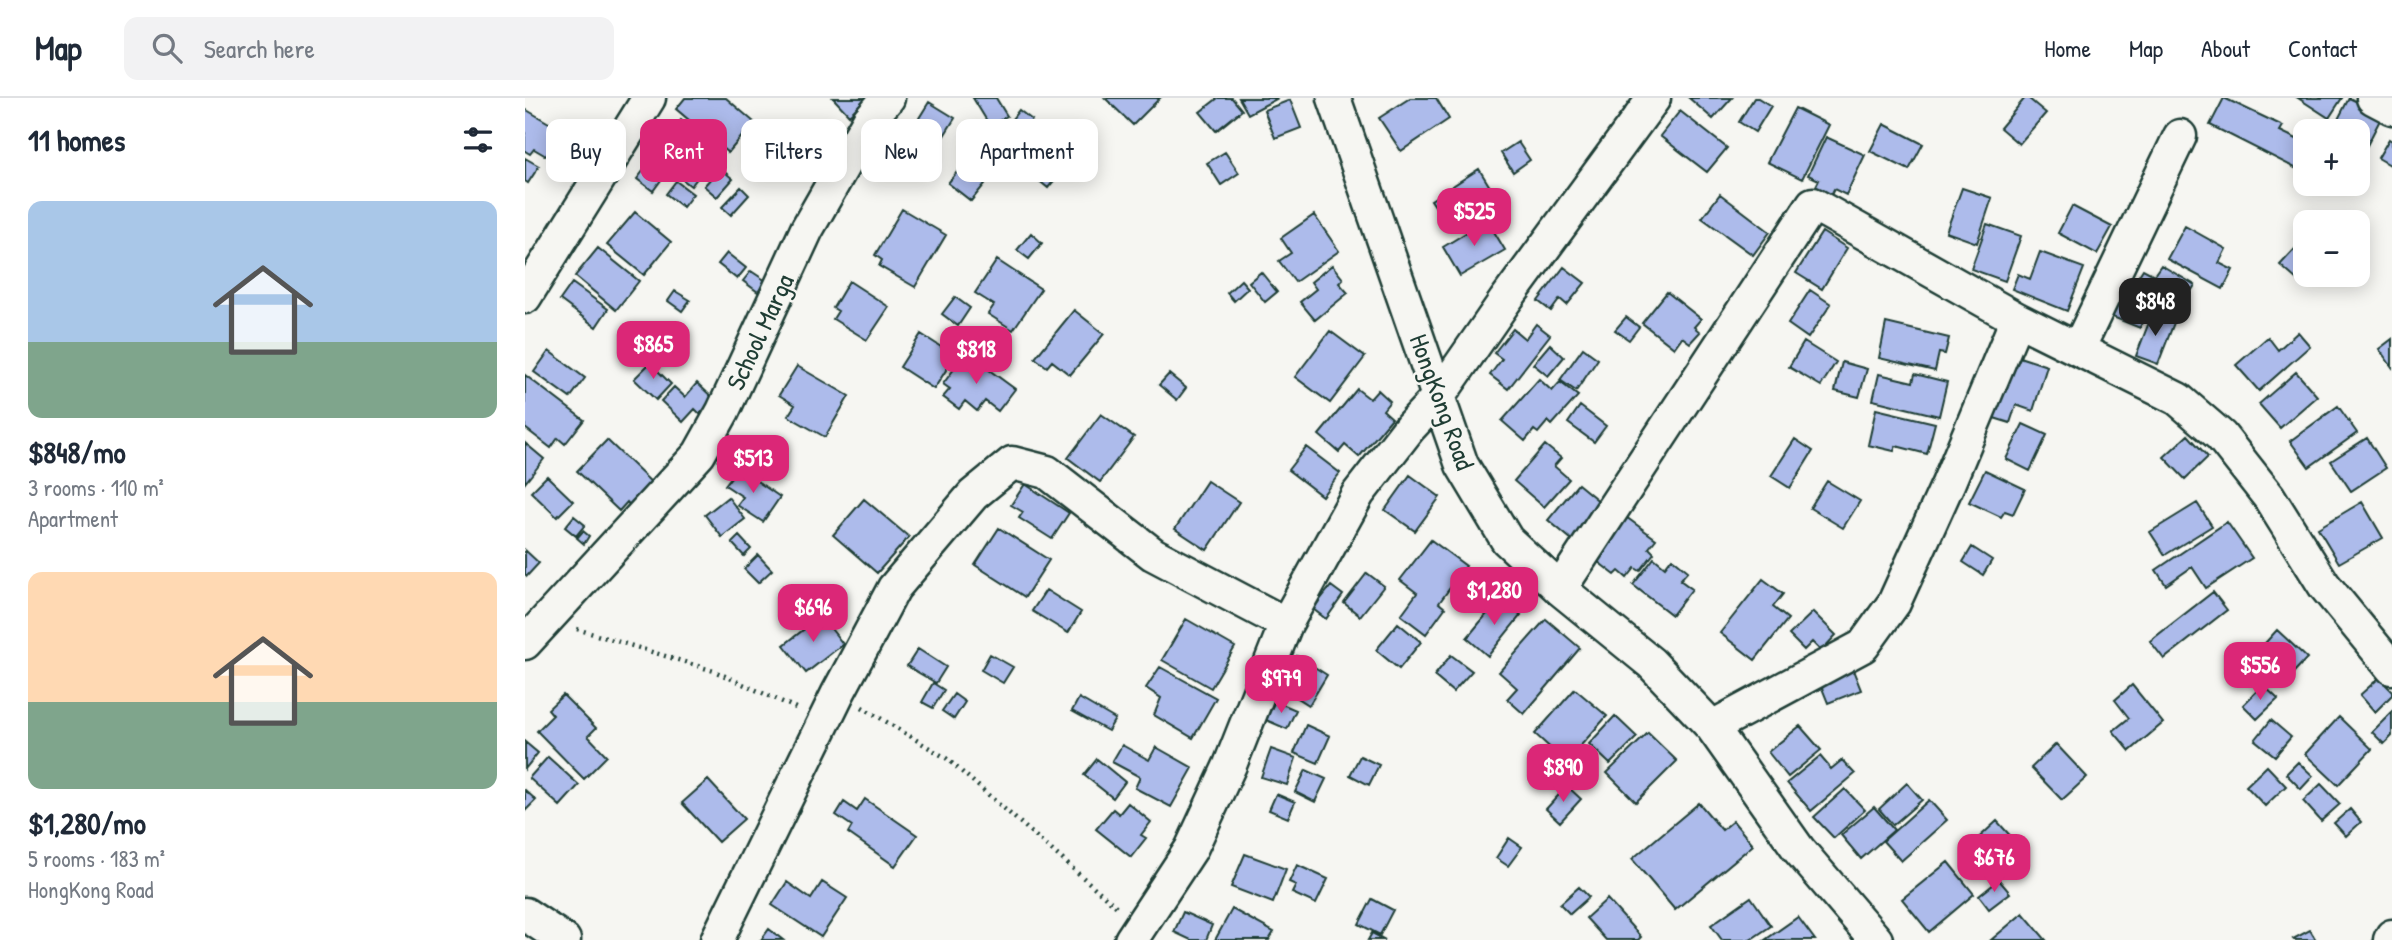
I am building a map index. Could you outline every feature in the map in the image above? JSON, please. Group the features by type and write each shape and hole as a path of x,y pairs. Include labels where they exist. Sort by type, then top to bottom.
{"street":[{"path":"525,297 649,98"},
{"name":"School Marga","path":"525,643 699,454 723,411 807,229 869,120 888,98"},
{"name":"HongKong Road","path":"1334,98 1462,465 1507,540 1560,589 1651,663 1712,727 1799,850 1876,940"},
{"path":"1136,934 1191,849 1230,765 1286,624 1358,494 1410,427 1439,396 1654,98"},
{"path":"2373,98 2392,108"},
{"path":"2078,349 2180,136"},
{"path":"1560,589 1813,204 2017,319 2179,399 2221,436 2269,497 2325,585 2392,668"},
{"path":"1712,727 1863,646 1894,603 1948,484 2017,319"},
{"path":"717,940 894,587 973,495 1011,463 1047,472 1153,554 1286,624"},
{"path":"525,914 564,940"}],"path":[{"path":"546,619 832,707 946,758 1136,934"}],"building":[{"path":"685,98 726,98 750,119 741,119 741,138 728,153 727,119 688,119 676,109"},
{"path":"833,98 867,98 849,115"},
{"path":"973,98 996,98 1007,116 1002,119 986,119"},
{"path":"1105,98 1160,98 1133,125"},
{"path":"1218,98 1232,98 1242,110 1216,131 1200,112"},
{"path":"1239,98 1278,98 1248,114"},
{"path":"1410,98 1436,98 1449,119 1401,151 1379,118"},
{"path":"1689,98 1732,98 1713,119"},
{"path":"1754,98 1771,106 1755,132 1739,122"},
{"path":"2025,98 2046,113 2019,144 2000,128"},
{"path":"2224,98 2283,126 2280,131 2293,137 2293,167 2210,125"},
{"path":"2298,98 2342,98 2329,118"},
{"path":"2349,98 2383,114 2370,140 2370,119 2338,119"},
{"path":"1290,100 1301,128 1275,138 1264,110"},
{"path":"929,102 955,118 942,139 942,119 918,119"},
{"path":"1795,108 1829,125 1802,179 1767,162"},
{"path":"525,109 546,121 546,156 534,149 530,154 525,151"},
{"path":"1019,110 1031,119 1012,119"},
{"path":"1680,111 1727,148 1707,172 1660,136"},
{"path":"1884,124 1923,144 1909,170 1870,151"},
{"path":"1826,137 1865,155 1846,195 1834,189 1831,195 1815,188 1819,180 1808,175"},
{"path":"2389,139 2392,141 2392,166 2378,158"},
{"path":"1518,142 1530,160 1513,172 1501,153"},
{"path":"1225,152 1239,173 1221,185 1207,163"},
{"path":"525,158 539,166 528,183 525,181"},
{"path":"1479,169 1498,200 1451,230 1431,200"},
{"path":"956,173 956,182 985,184 971,201 948,183"},
{"path":"727,174 733,179 717,197 704,186 708,182 727,182"},
{"path":"641,182 660,182 653,191"},
{"path":"677,182 693,194 683,207 666,194"},
{"path":"1041,182 1053,182 1048,188"},
{"path":"741,187 749,195 731,215 722,207"},
{"path":"1962,188 1992,198 1977,243 1946,232"},
{"path":"1720,194 1770,232 1753,255 1702,218"},
{"path":"2072,206 2112,227 2097,254 2058,233"},
{"path":"902,209 946,235 915,287 879,266 882,260 875,255"},
{"path":"635,212 671,242 644,275 607,245"},
{"path":"1314,215 1339,251 1295,282 1279,261 1291,253 1281,238"},
{"path":"1487,220 1505,250 1460,276 1443,247"},
{"path":"1987,224 2021,236 2005,281 1971,269"},
{"path":"2185,226 2226,249 2219,263 2233,270 2223,289 2167,259"},
{"path":"1822,232 1847,248 1822,289 1796,273"},
{"path":"1031,233 1042,243 1029,259 1017,250"},
{"path":"598,248 639,281 616,310 575,276"},
{"path":"2293,251 2293,277 2280,265"},
{"path":"2040,252 2084,268 2067,311 2012,289 2018,274 2030,279"},
{"path":"727,253 746,268 737,279 718,264"},
{"path":"997,260 1041,289 1013,330 988,314 994,305 975,293"},
{"path":"1332,265 1343,279 1339,283 1348,293 1315,320 1300,302 1316,289 1311,282"},
{"path":"2161,265 2195,285 2175,317 2130,290 2143,269 2154,275"},
{"path":"1564,267 1585,283 1567,305 1560,299 1551,311 1538,301"},
{"path":"751,271 766,281 758,292 743,281"},
{"path":"1261,272 1277,292 1265,302 1249,282"},
{"path":"1241,280 1248,288 1234,301 1227,293"},
{"path":"849,281 889,307 867,340 833,319 838,311 833,308"},
{"path":"572,283 608,309 596,327 560,300"},
{"path":"1810,290 1831,304 1808,338 1788,324"},
{"path":"675,291 690,300 682,311 668,301"},
{"path":"1667,292 1701,319 1694,327 1700,332 1690,343 1682,337 1674,348 1642,323"},
{"path":"2117,296 2147,307 2140,328 2110,316"},
{"path":"955,297 970,308 958,326 942,314"},
{"path":"1074,310 1104,334 1070,375 1052,361 1047,367 1035,358"},
{"path":"2153,312 2175,320 2158,364 2136,356"},
{"path":"1626,317 1639,327 1629,340 1615,330"},
{"path":"1886,323 1949,338 1945,354 1939,353 1935,371 1879,358"},
{"path":"1536,324 1550,335 1508,389 1490,375 1502,359 1494,353 1513,329 1525,339"},
{"path":"1330,331 1365,357 1330,403 1295,377"},
{"path":"2298,332 2310,346 2259,391 2236,365 2268,337 2278,350"},
{"path":"921,334 955,356 934,389 900,367"},
{"path":"2392,339 2392,367 2379,349"},
{"path":"1804,342 1836,362 1821,386 1789,367"},
{"path":"1550,344 1564,357 1548,376 1533,364"},
{"path":"1583,348 1598,359 1576,391 1560,380"},
{"path":"549,351 585,378 570,398 534,372"},
{"path":"966,353 1015,389 998,411 985,401 977,411 965,401 959,409 943,397 950,389 943,384"},
{"path":"2013,355 2047,366 2033,411 2016,405 2010,423 1994,418"},
{"path":"1842,362 1867,369 1859,397 1835,391"},
{"path":"650,363 671,384 656,400 634,379"},
{"path":"797,366 849,396 825,437 788,416 795,405 779,395"},
{"path":"2296,372 2317,396 2280,428 2259,404"},
{"path":"1169,374 1186,388 1177,400 1159,385"},
{"path":"1879,374 1913,382 1915,374 1947,382 1939,416 1873,400"},
{"path":"525,375 584,420 565,444 558,438 551,448 525,428"},
{"path":"1539,379 1552,391 1560,382 1578,396 1552,425 1548,421 1538,433 1534,430 1525,441 1502,421"},
{"path":"697,383 714,399 700,414 695,409 683,422 661,401 674,387 685,397"},
{"path":"1357,389 1370,399 1378,390 1390,401 1383,410 1392,418 1359,457 1345,445 1339,452 1319,435"},
{"path":"1580,406 1606,426 1594,442 1568,423"},
{"path":"2338,406 2357,433 2309,467 2290,441"},
{"path":"1876,409 1935,423 1927,454 1896,446 1894,451 1868,445"},
{"path":"1101,414 1134,437 1100,482 1068,458"},
{"path":"2023,424 2047,435 2030,471 2006,459"},
{"path":"2188,435 2208,457 2185,479 2164,457"},
{"path":"2367,438 2386,468 2351,491 2331,461"},
{"path":"1795,439 1813,451 1790,488 1771,476"},
{"path":"607,440 654,485 632,508 627,502 619,511 577,471"},
{"path":"525,443 544,459 525,483"},
{"path":"1545,445 1561,458 1554,466 1569,479 1544,507 1514,481"},
{"path":"1306,447 1340,473 1322,496 1288,470"},
{"path":"738,468 780,497 763,522 737,505 743,497 725,485"},
{"path":"1985,470 2025,489 2013,514 2005,511 2001,517 1969,502"},
{"path":"1410,475 1440,497 1415,531 1385,510"},
{"path":"547,476 573,501 557,517 531,492"},
{"path":"1207,481 1239,502 1207,550 1175,529"},
{"path":"1827,481 1860,501 1843,528 1810,508"},
{"path":"1025,484 1069,513 1052,539 1019,518 1023,512 1011,505"},
{"path":"1578,484 1606,507 1577,544 1548,520"},
{"path":"728,497 745,519 722,537 705,515"},
{"path":"864,499 909,537 877,573 833,535"},
{"path":"2362,502 2383,538 2339,563 2318,528"},
{"path":"2197,503 2212,526 2165,555 2150,532"},
{"path":"574,516 585,525 576,536 565,527"},
{"path":"1626,517 1656,539 1649,548 1654,553 1640,571 1635,568 1627,578 1619,571 1615,575 1593,558"},
{"path":"2227,522 2252,558 2206,588 2192,567 2166,585 2156,570"},
{"path":"999,528 1049,560 1025,597 975,565"},
{"path":"583,531 589,536 584,544 577,538"},
{"path":"739,536 751,549 744,556 732,543"},
{"path":"1431,540 1466,566 1439,603 1445,608 1426,634 1401,615 1417,593 1400,580"},
{"path":"1972,547 1992,560 1983,575 1963,562"},
{"path":"525,550 539,563 527,576 525,574"},
{"path":"758,555 772,570 758,583 744,569"},
{"path":"1654,558 1665,567 1672,558 1688,571 1680,580 1692,589 1672,615 1633,585"},
{"path":"1367,573 1384,586 1360,616 1344,603"},
{"path":"1763,579 1783,594 1773,607 1788,619 1755,660 1720,633"},
{"path":"1331,586 1343,595 1326,619 1313,609"},
{"path":"1046,590 1081,612 1068,633 1032,611"},
{"path":"2213,592 2227,610 2164,659 2150,641"},
{"path":"1500,598 1521,615 1488,656 1467,638"},
{"path":"1813,612 1836,635 1821,651 1812,642 1804,650 1789,635"},
{"path":"821,616 843,644 806,673 784,645"},
{"path":"1186,619 1235,647 1211,688 1162,660"},
{"path":"1546,619 1580,648 1524,714 1507,699 1517,688 1499,672"},
{"path":"1398,623 1421,642 1399,669 1376,650"},
{"path":"2277,630 2307,658 2282,685 2270,674 2264,681 2246,664"},
{"path":"918,649 946,667 936,683 907,666"},
{"path":"990,654 1013,667 1003,683 981,670"},
{"path":"1451,655 1472,671 1453,692 1434,676"},
{"path":"1297,656 1327,675 1309,705 1279,686"},
{"path":"1160,667 1216,698 1193,738 1154,715 1161,698 1146,688"},
{"path":"1853,670 1861,690 1828,703 1820,683"},
{"path":"2379,678 2392,691 2392,695 2375,712 2360,695"},
{"path":"933,683 944,690 933,708 922,702"},
{"path":"2132,685 2163,723 2130,751 2113,731 2129,718 2115,700"},
{"path":"2263,685 2278,699 2257,719 2243,705"},
{"path":"1575,689 1607,716 1566,762 1535,734"},
{"path":"954,694 965,702 954,719 942,711"},
{"path":"563,695 596,728 588,736 607,756 584,779 537,731 553,715 548,709"},
{"path":"1079,698 1115,719 1108,731 1072,711"},
{"path":"1275,701 1296,710 1287,729 1266,720"},
{"path":"2392,712 2392,736 2384,744 2372,732"},
{"path":"1615,716 1637,737 1610,764 1589,744"},
{"path":"2339,717 2372,749 2338,785 2305,754"},
{"path":"2271,720 2291,737 2275,756 2255,740"},
{"path":"1306,725 1330,736 1318,763 1294,753"},
{"path":"1800,726 1821,750 1788,777 1768,752"},
{"path":"1648,733 1677,761 1636,802 1607,773"},
{"path":"525,742 538,753 525,769"},
{"path":"2056,744 2087,777 2062,800 2031,768"},
{"path":"1122,745 1149,760 1156,747 1193,768 1171,807 1135,788 1140,777 1112,762"},
{"path":"1271,749 1296,758 1287,785 1261,777"},
{"path":"1360,756 1379,765 1369,785 1350,775"},
{"path":"1820,756 1831,769 1842,760 1855,774 1811,811 1787,783"},
{"path":"548,757 579,785 560,806 529,778"},
{"path":"1097,759 1125,782 1113,798 1084,775"},
{"path":"2298,762 2313,776 2301,789 2286,774"},
{"path":"2267,766 2286,786 2265,806 2246,786"},
{"path":"1306,770 1326,779 1315,802 1295,792"},
{"path":"708,780 744,819 718,842 682,803"},
{"path":"1907,783 1922,800 1893,825 1879,809"},
{"path":"2321,784 2340,804 2321,821 2303,801"},
{"path":"1567,786 1581,799 1560,822 1546,809"},
{"path":"1845,789 1865,810 1834,838 1814,817"},
{"path":"525,790 536,800 525,811"},
{"path":"1276,794 1295,802 1288,818 1269,810"},
{"path":"865,799 917,835 895,866 848,833 852,826 836,815 844,802 857,811"},
{"path":"1929,800 1947,820 1901,861 1883,841"},
{"path":"1128,803 1151,822 1141,835 1146,838 1131,857 1096,829 1113,809 1119,814"},
{"path":"1699,803 1722,830 1733,821 1753,845 1675,910 1632,859"},
{"path":"1874,807 1894,830 1861,859 1841,835"},
{"path":"2350,809 2361,822 2346,836 2334,823"},
{"path":"1997,821 2024,851 1999,874 1972,844"},
{"path":"1509,838 1522,847 1508,866 1496,858"},
{"path":"1245,854 1286,869 1273,903 1231,887"},
{"path":"1948,862 1974,894 1929,932 1902,899"},
{"path":"1297,865 1328,879 1316,904 1292,893 1296,885 1289,882"},
{"path":"1999,880 2010,893 1989,909 1979,896"},
{"path":"787,882 811,899 822,882 847,898 821,937 772,905"},
{"path":"1579,887 1589,897 1570,914 1560,904"},
{"path":"1751,897 1771,926 1750,940 1722,940 1711,925"},
{"path":"1372,899 1393,910 1380,935 1359,924"},
{"path":"1607,899 1641,937 1638,940 1606,940 1586,918"},
{"path":"1232,909 1274,932 1269,940 1215,940"},
{"path":"1183,912 1212,925 1206,940 1191,940 1174,932"},
{"path":"2023,913 2046,940 1991,940"},
{"path":"1798,917 1815,940 1765,940"},
{"path":"769,929 783,940 761,940"},
{"path":"2310,930 2316,940 2293,939"},
{"path":"1372,933 1385,940 1368,940"}]}
